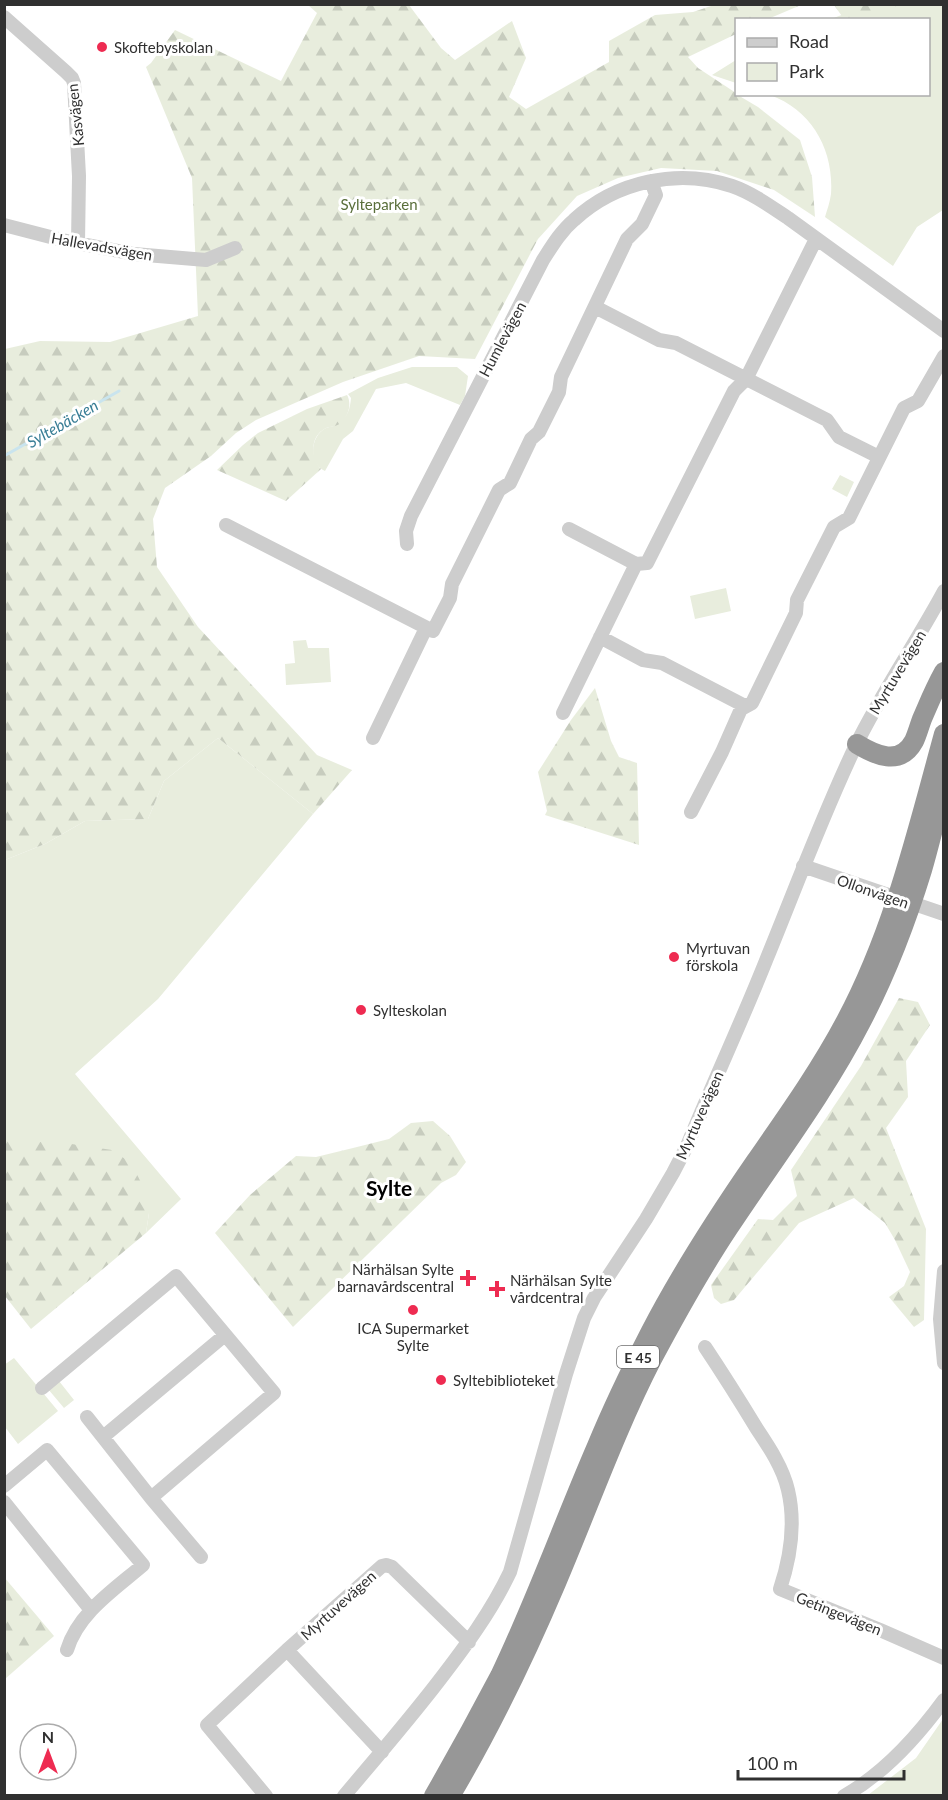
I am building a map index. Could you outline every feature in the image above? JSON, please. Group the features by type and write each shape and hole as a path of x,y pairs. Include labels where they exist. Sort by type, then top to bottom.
{"highway":[{"path":"857,744 884,757 899,755 907,750 913,742 944,672"},
{"name":"E 45","path":"434,1796 500,1675 597,1445 657,1320 716,1220 822,1063 866,981 908,867 944,734"},
{"name":"E 45","path":"450,1796 513,1680 557,1582 610,1450 664,1337 723,1236 835,1069 880,984 922,871 944,788"}],"street":[{"name":"Kasvägen","path":"4,17 66,72 74,83 79,176 78,243"},
{"name":"Humlevägen","path":"407,544 406,531 411,516 543,260 573,221 594,204 621,190 651,181 680,177 708,179 734,187 762,200 944,331"},
{"path":"226,525 434,631 450,598 452,584 499,490 510,483 531,439 540,432 559,392 561,377 627,239 642,224 656,195 651,181"},
{"name":"Hallevadsvägen","path":"4,225 134,254 206,260 235,248"},
{"path":"569,529 636,564 647,563 735,391 746,379 816,239"},
{"path":"595,307 658,340 676,343 827,420 839,437 879,457"},
{"path":"691,812 741,709 752,702 796,613 797,600 834,527 849,518 904,408 918,401 944,356"},
{"path":"563,713 636,564"},
{"name":"Myrtuvevägen","path":"344,1796 469,1642 499,1595 510,1572 584,1318 594,1298 673,1173 687,1146 766,961 803,866 857,744 885,690 926,625 944,591"},
{"path":"373,738 426,628"},
{"path":"600,637 643,660 662,663 745,706"},
{"name":"Ollonvägen","path":"803,866 940,913"},
{"path":"944,1271 940,1319 944,1364"},
{"path":"42,1388 176,1276 274,1393 151,1498"},
{"path":"103,1437 225,1335"},
{"name":"Getingevägen","path":"705,1347 765,1441 782,1471 788,1489 793,1533 790,1554 780,1589 944,1658"},
{"path":"87,1417 201,1557"},
{"path":"4,1486 47,1450 143,1565 91,1610 70,1640 66,1650"},
{"path":"4,1502 91,1610"},
{"name":"Myrtuvevägen","path":"266,1796 207,1725 382,1566 392,1567 469,1642"},
{"name":"Myrtuvevägen","path":"287,1650 382,1752"},
{"path":"844,1796 892,1761 919,1733 944,1700"}],"green space":[{"name":"Sylteparken","path":"308,5 409,5 441,48 455,60 512,21 526,58 509,97 526,109 609,62 609,41 655,15 693,12 714,5 801,5 770,18 735,18 735,34 688,57 698,68 735,92 735,96 739,96 758,107 800,140 812,177 815,217 774,190 717,171 661,168 618,178 577,196 538,239 475,359 419,356 343,382 256,420 236,433 211,456 165,488 153,519 157,567 198,627 317,755 352,770 313,814 218,738 164,781 148,819 85,821 45,844 5,860 5,349 40,341 110,342 198,316 192,178 146,67 175,30 281,81 317,13"},
{"path":"834,5 898,5 877,18 843,18"},
{"path":"868,5 943,5 943,210 917,227 893,266 825,217 831,194 831,178 824,147 809,121 785,102 772,96 930,96 930,18 834,18"},
{"path":"735,61 735,83 712,75"},
{"path":"412,367 457,367 468,376 465,396 460,405 406,383 376,389 353,431 343,439 325,471 320,467 314,456 314,443 321,432 337,424 346,415 351,398 348,394 378,378"},
{"path":"347,395 349,408 346,417 339,424 320,432 314,442 315,459 321,469 286,501 217,470 258,433 307,409"},
{"path":"840,475 854,482 847,497 832,489"},
{"path":"726,588 731,611 695,619 690,596"},
{"path":"306,640 308,648 329,648 331,682 286,685 285,664 295,663 293,641"},
{"path":"595,688 611,741 619,757 637,763 639,845 545,815 547,811 538,772 571,720"},
{"path":"218,738 313,814 158,999 75,1074 181,1199 146,1233 149,1213 5,1140 5,860 45,844 85,821 148,819 164,781"},
{"path":"899,998 918,1002 930,1025 906,1061 908,1097 886,1128 926,1229 924,1320 914,1327 889,1297 904,1286 910,1272 885,1223 854,1198 799,1223 734,1300 721,1304 714,1298 711,1285 758,1219 773,1220 797,1196 791,1170 861,1066"},
{"path":"433,1121 450,1136 466,1162 456,1175 441,1183 293,1327 215,1233 250,1195 296,1156 316,1157 389,1139 411,1123"},
{"path":"4,1140 58,1142 112,1150 131,1163 148,1196 149,1213 146,1233 31,1329 5,1296"},
{"path":"14,1358 58,1411 18,1444 5,1427 4,1365"},
{"path":"59,1381 74,1400 64,1408 48,1389"},
{"path":"4,1577 54,1636 5,1679 4,1679"},
{"path":"943,1719 943,1795 868,1795 916,1758"}],"waterway":[{"name":"Syltebäcken","path":"4,456 119,391"}],"place":[{"name":"Skoftebyskolan","path":"102,47"},
{"name":"Myrtuvan förskola","path":"674,957"},
{"name":"Sylteskolan","path":"361,1010"},
{"name":"Närhälsan Sylte barnavårdscentral","path":"468,1278"},
{"name":"Närhälsan Sylte vårdcentral","path":"497,1289"},
{"name":"ICA Supermarket Sylte","path":"413,1310"},
{"name":"Syltebiblioteket","path":"441,1380"}],"district":[{"name":"Sylte","path":"389,1187"}]}
